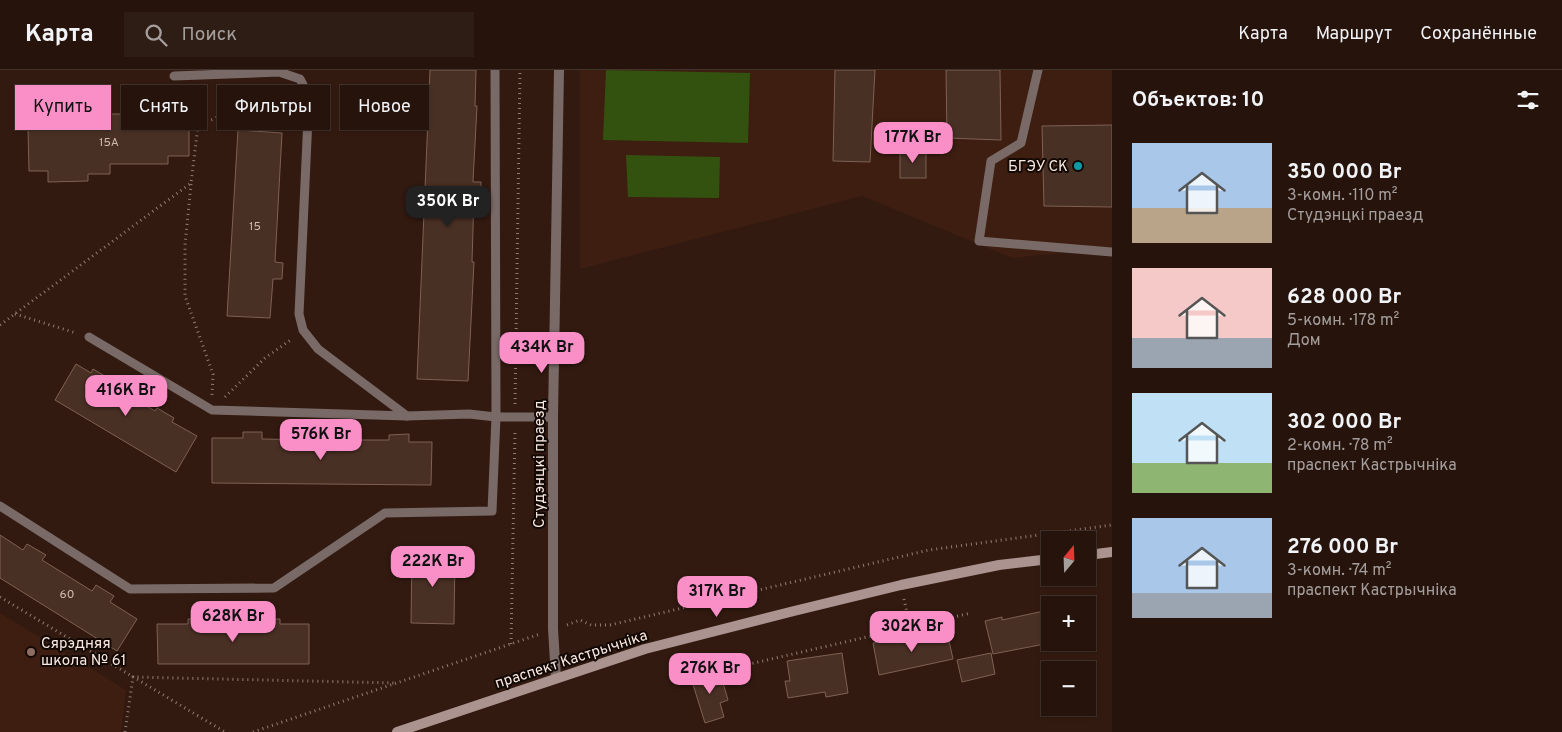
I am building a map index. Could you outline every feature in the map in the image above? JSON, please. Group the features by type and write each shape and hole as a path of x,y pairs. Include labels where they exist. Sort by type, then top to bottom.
{"main road":[{"path":"1096,554 1112,552"},
{"name":"праспект Кастрычніка","path":"397,732 645,649 901,585 999,565 1041,560"}],"street":[{"name":"Студэнцкі праезд","path":"556,678 553,417 559,70"}],"lane":[{"path":"0,506 130,589 274,588 385,513 492,511 496,417 496,70"},
{"path":"1038,70 1021,143 991,161 979,242 1112,252"},
{"path":"174,76 279,72 300,79 309,96 299,314 303,330 318,349 407,416"},
{"path":"89,337 212,410 407,416 469,414 496,417 553,417"}],"path":[{"path":"511,644 520,70"},
{"path":"212,410 213,374 185,296 184,245 198,126 300,79"},
{"path":"0,325 191,183"},
{"path":"14,314 89,337"},
{"path":"212,410 265,358 303,330"},
{"path":"253,732 580,620 592,625 610,625 929,550 1112,525"},
{"path":"901,585 910,627"},
{"path":"0,597 225,732"},
{"path":"723,598 724,604"},
{"path":"738,658 741,666 971,613"},
{"path":"133,677 398,683"},
{"path":"126,732 133,677"}],"shaded area":[{"path":"580,70 1112,70 1112,248 1012,258 862,196 580,269"},
{"name":"Сярэдняя школа № 61","path":"0,613 126,690 121,732 0,732"}],"green space":[{"path":"606,70 750,73 748,143 603,140"},
{"path":"626,155 720,157 719,198 628,197"}],"building":[{"path":"430,70 476,70 475,106 477,106 473,182 481,182 481,198 474,197 472,262 474,262 468,381 417,379 427,130 429,130"},
{"path":"835,70 875,70 870,162 833,161"},
{"path":"946,70 1000,70 1001,140 947,138"},
{"path":"111,114 121,114 121,130 189,130 189,156 168,156 168,164 110,164 110,174 88,174 88,181 48,182 48,171 29,171 28,130 111,130"},
{"name":"БГЭУ СК","path":"1112,125 1112,207 1044,206 1042,126"},
{"path":"238,130 282,133 275,262 283,263 282,279 273,279 270,318 227,316"},
{"path":"900,150 926,150 926,178 900,178"},
{"path":"76,364 91,373 93,369 110,379 107,383 155,411 157,408 174,418 172,422 197,436 176,472 55,400"},
{"path":"243,432 262,432 262,439 317,440 317,432 335,432 335,440 389,440 389,435 409,434 409,442 432,442 431,485 212,483 212,438 243,438"},
{"path":"0,535 23,550 27,544 46,555 42,560 92,591 96,585 114,596 110,602 137,619 117,651 0,578"},
{"path":"412,553 455,554 454,624 411,623"},
{"path":"1041,612 1041,645 993,654 985,621 1002,617 1002,620"},
{"path":"188,619 205,619 205,625 261,624 261,619 280,619 280,624 309,624 309,664 158,664 157,624 188,624"},
{"path":"947,632 953,659 879,675 873,643 895,639 896,643"},
{"path":"842,653 848,693 826,697 825,692 788,698 785,681 790,681 787,661"},
{"path":"991,653 995,674 962,682 957,660"},
{"path":"719,669 728,700 720,703 724,717 705,723 691,678"}],"place":[{"name":"БГЭУ СК","path":"1078,166"},
{"name":"Сярэдняя школа № 61","path":"31,652"}]}
